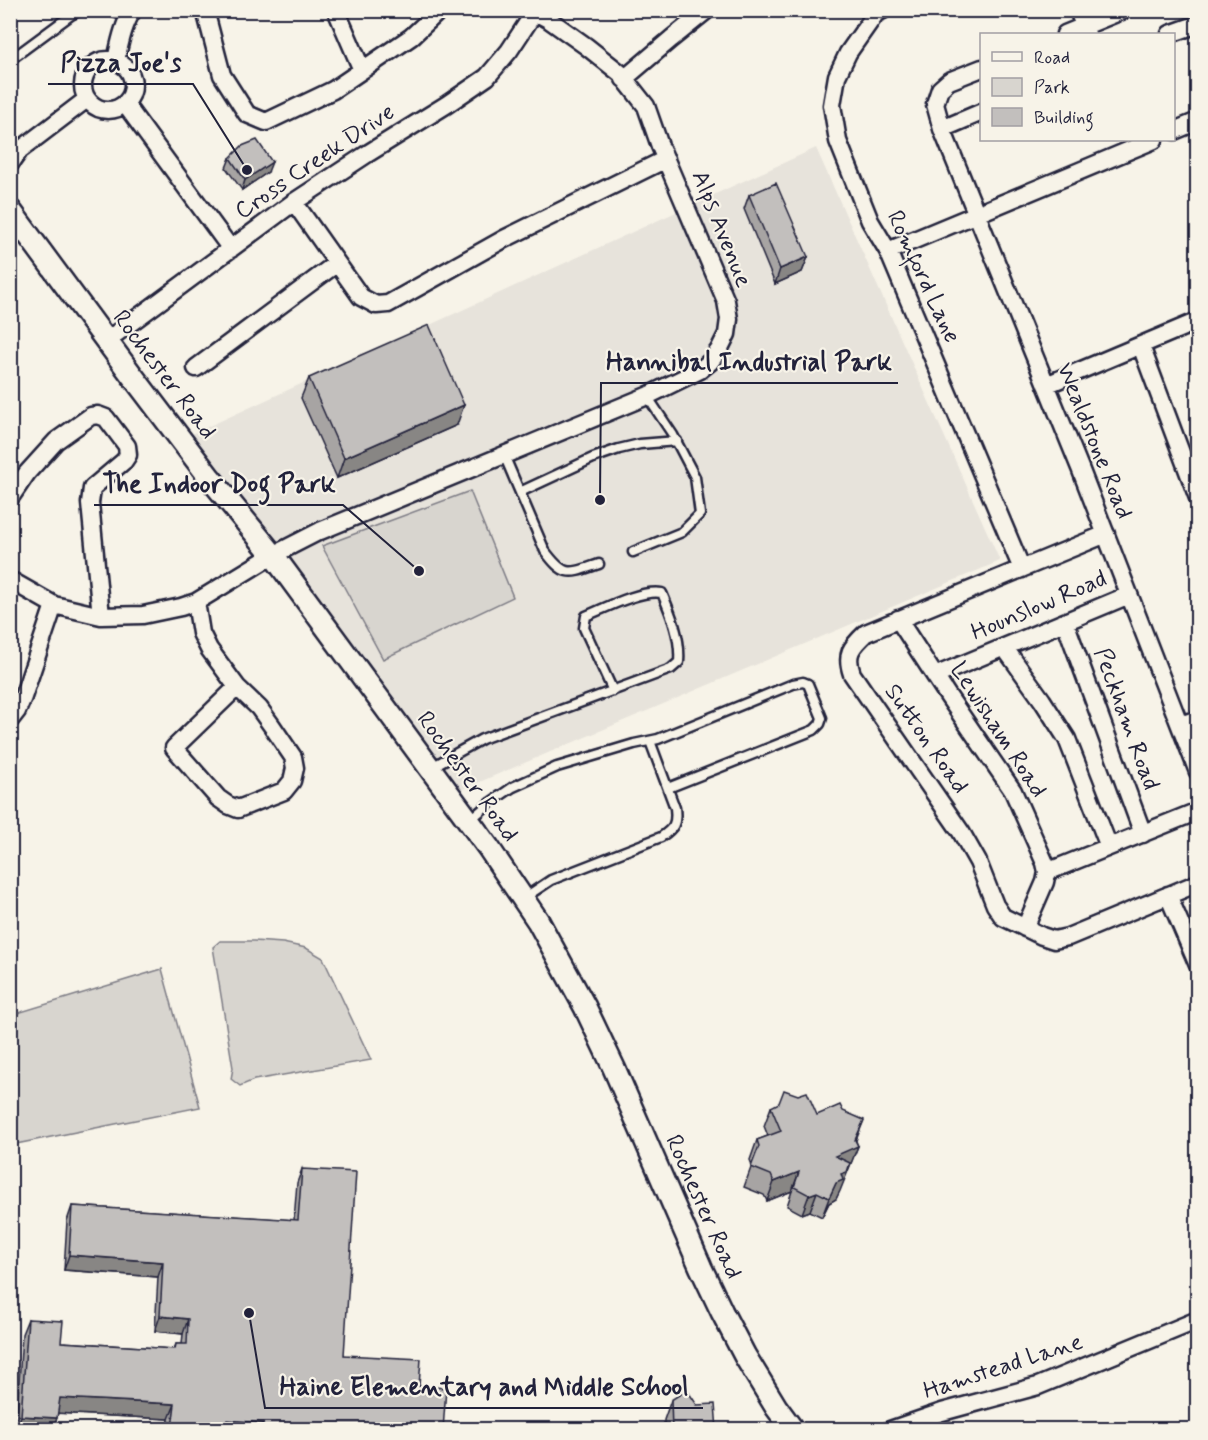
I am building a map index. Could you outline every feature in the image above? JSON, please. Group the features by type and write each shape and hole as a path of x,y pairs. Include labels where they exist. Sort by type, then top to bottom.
{"street":[{"path":"205,10 222,75 247,114 266,122 333,90 411,37 441,10"},
{"path":"336,10 362,70"},
{"path":"624,79 707,10"},
{"name":"Romford Lane","path":"883,10 876,13 848,53 837,76 832,105 838,141 870,221 888,251 1022,569"},
{"path":"1078,10 1085,31 1125,10"},
{"name":"Alps Avenue","path":"10,580 54,605 100,616 143,615 181,608 196,602 273,555 320,531 647,396 700,370 710,362 727,334 729,319 726,301 646,106 620,73 535,11"},
{"name":"Cross Creek Drive","path":"106,341 294,202 487,77 509,51 535,11"},
{"path":"116,60 131,14"},
{"path":"1173,33 1197,24"},
{"path":"101,60 116,60 127,68 133,80 132,93 125,104 112,110 98,108 87,99 82,84 88,69 101,60"},
{"name":"Wealdstone Road","path":"980,68 949,81 940,89 934,104 942,129 1106,534 1197,772"},
{"path":"14,156 87,99"},
{"path":"125,104 231,249"},
{"path":"942,129 980,112"},
{"path":"1175,130 1197,121"},
{"path":"888,251 1152,141"},
{"path":"294,202 361,297 376,305 388,304 504,239 666,159"},
{"name":"Rochester Road","path":"10,210 204,470 273,555 468,821 538,921 585,1007 614,1068 722,1312 776,1407 793,1430"},
{"path":"196,368 337,262"},
{"path":"1046,385 1197,321"},
{"path":"1141,346 1197,498"},
{"path":"10,498 27,472 56,441 91,416 99,415 106,418 127,446 129,455 92,488 90,503 100,616"},
{"name":"Sutton Road","path":"1106,534 866,633 849,651 848,663 852,674 961,832 978,862 995,905 1003,917 1054,940 1068,937 1197,883"},
{"name":"Hounslow Road","path":"935,676 1129,595"},
{"path":"196,602 201,633 209,649 237,687 259,708 293,758 295,768 292,781 284,791 238,808 218,798 174,748 237,687"},
{"path":"10,720 23,697 54,605"},
{"name":"Lewisham Road","path":"898,620 1018,800 1047,872"},
{"name":"Peckham Road","path":"1065,622 1143,834"},
{"path":"1004,647 1067,739 1109,847"},
{"path":"1180,725 1197,719"},
{"path":"1025,928 1047,872 1197,811"},
{"path":"1168,895 1197,965"},
{"name":"Hamstead Lane","path":"890,1430 942,1412 1038,1386 1197,1320"}],"lane":[{"path":"10,60 80,10"},
{"path":"107,10 131,14"},
{"path":"633,552 681,532 700,514 695,477 676,441 647,396"},
{"path":"520,492 619,448 676,441"},
{"path":"504,455 545,551 554,563 563,572 575,572 599,564"},
{"path":"429,768 482,739 613,691 671,669 679,662 680,653 672,618 662,593 654,591 643,594 586,616 584,628 613,691"},
{"path":"468,821 513,788 557,767 672,734 793,684 803,682 808,684 822,718 814,730 668,788"},
{"path":"523,899 551,880 661,837 674,826 675,808 650,741"}],"shaded area":[{"path":"816,148 1000,561 449,795 181,439"}],"green space":[{"path":"470,491 513,597 383,659 322,546"},
{"path":"220,941 283,943 306,948 323,958 371,1060 254,1080 240,1086 231,1079 233,1068 213,947"},
{"path":"162,969 200,1107 11,1145 11,1015"}],"building":[{"path":"257,140 272,162 245,180 230,158 242,146"},
{"path":"776,183 808,257 780,269 749,195"},
{"path":"429,325 464,405 344,458 309,378"},
{"path":"784,1090 798,1095 807,1092 817,1115 840,1105 843,1111 864,1120 855,1140 858,1146 835,1156 850,1163 847,1172 841,1174 843,1180 836,1183 829,1198 817,1192 809,1195 794,1187 799,1172 774,1182 771,1175 751,1167 759,1146 757,1140 781,1131 771,1107 779,1103"},
{"path":"302,1169 356,1172 344,1355 421,1359 419,1386 446,1388 443,1430 263,1430 263,1423 227,1420 225,1430 172,1428 175,1404 60,1398 57,1418 21,1416 28,1319 63,1321 61,1342 175,1349 176,1344 187,1344 188,1319 160,1316 163,1262 69,1255 72,1206 298,1220"},
{"path":"687,1390 697,1405 715,1404 717,1430 672,1430 671,1400"}],"place":[{"name":"Pizza Joe's","path":"247,170"},
{"name":"Hannibal Industrial Park","path":"600,500"},
{"name":"The Indoor Dog Park","path":"419,571"},
{"name":"Haine Elementary and Middle School","path":"249,1313"}]}
